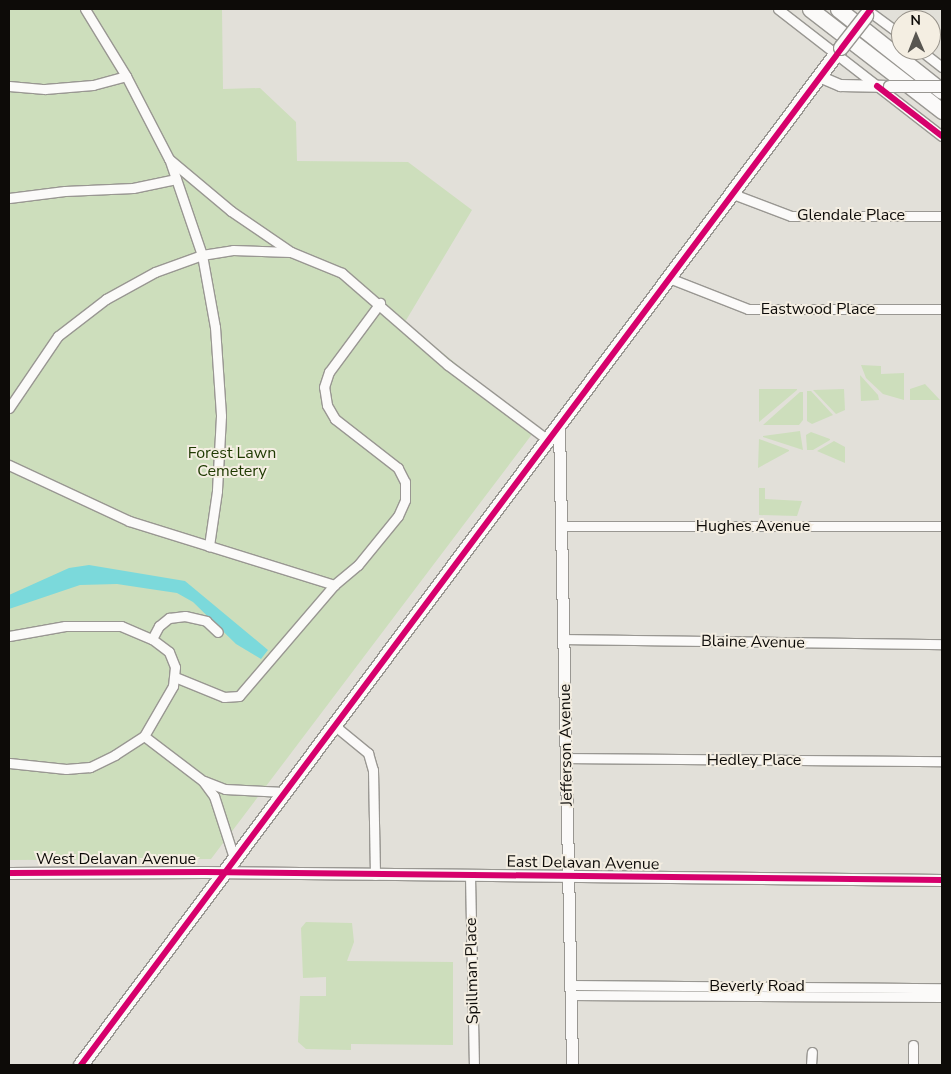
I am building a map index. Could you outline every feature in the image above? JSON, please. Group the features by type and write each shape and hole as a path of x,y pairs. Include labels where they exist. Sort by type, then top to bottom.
{"highway":[{"path":"810,9 942,111"},
{"path":"838,9 942,91"}],"main road":[{"path":"80,1065 821,77 868,11"}],"street":[{"path":"85,9 126,76 169,159 202,256 215,327 221,416 217,491 208,546"},
{"path":"778,9 839,51 877,86 942,136"},
{"path":"868,11 891,28"},
{"path":"9,86 45,88 92,85 126,76"},
{"path":"821,77 840,85 942,86"},
{"path":"169,159 231,211 290,252 342,273 380,303 448,365 548,440"},
{"path":"9,198 65,191 133,188 176,179"},
{"name":"Glendale Place","path":"733,194 791,216 942,216"},
{"path":"9,408 58,336 106,299 155,272 202,256 233,250 290,252"},
{"name":"Eastwood Place","path":"669,278 748,309 942,310"},
{"path":"175,677 224,697 239,696 334,584 358,565 398,516 405,500 405,482 398,468 334,419 327,405 324,387 329,372 380,303"},
{"name":"Jefferson Avenue","path":"559,426 563,526 572,1065"},
{"path":"9,464 129,521 334,584"},
{"name":"Hughes Avenue","path":"563,526 942,526"},
{"path":"152,639 159,626 169,618 185,616 206,621 218,632"},
{"path":"9,636 65,626 104,624 121,626 152,639 169,652 175,677 144,736 90,767 66,769 9,764"},
{"name":"Blaine Avenue","path":"565,640 942,644"},
{"path":"335,726 368,753 373,770 375,876"},
{"path":"144,736 203,781 214,796 234,858"},
{"name":"Hedley Place","path":"566,758 942,761"},
{"path":"203,781 225,789 284,792"},
{"name":"West Delavan Avenue","path":"9,873 224,873"},
{"name":"East Delavan Avenue","path":"224,873 375,876 942,880"},
{"name":"Spillman Place","path":"470,876 474,1065"},
{"name":"Beverly Road","path":"571,990 873,992 942,988"},
{"name":"Beverly Road","path":"873,992 942,997"},
{"path":"913,1045 913,1065"},
{"path":"812,1052 812,1065"}],"green space":[{"name":"Forest Lawn Cemetery","path":"9,9 222,9 223,89 260,88 296,122 297,161 408,162 472,210 405,322 536,429 211,859 9,860"},
{"path":"861,365 881,366 881,374 904,373 904,400 883,394 866,378"},
{"path":"860,375 878,395 879,400 861,401"},
{"path":"925,384 940,400 910,400 910,389"},
{"path":"759,389 797,389 797,390 759,422"},
{"path":"844,389 845,410 836,414 813,390"},
{"path":"807,391 811,391 833,415 812,424 807,421"},
{"path":"800,392 803,392 803,420 799,425 763,425"},
{"path":"800,431 803,450 763,437 763,436"},
{"path":"811,432 830,440 813,450 807,450 806,435"},
{"path":"759,439 789,450 789,451 758,468"},
{"path":"834,441 845,447 845,463 817,451"},
{"path":"759,488 765,488 765,499 802,501 797,516 759,515"},
{"path":"306,922 352,923 354,942 347,961 453,962 453,1045 351,1044 351,1050 306,1049 298,1042 300,996 326,996 326,977 303,978 301,928"}],"water":[{"path":"89,565 185,581 268,650 261,659 236,644 193,602 177,593 117,584 80,585 9,609 9,595 69,568"}],"cycle path":[{"path":"81,1065 871,9"},
{"path":"877,86 942,136"},
{"path":"9,873 205,872 942,880"}]}
